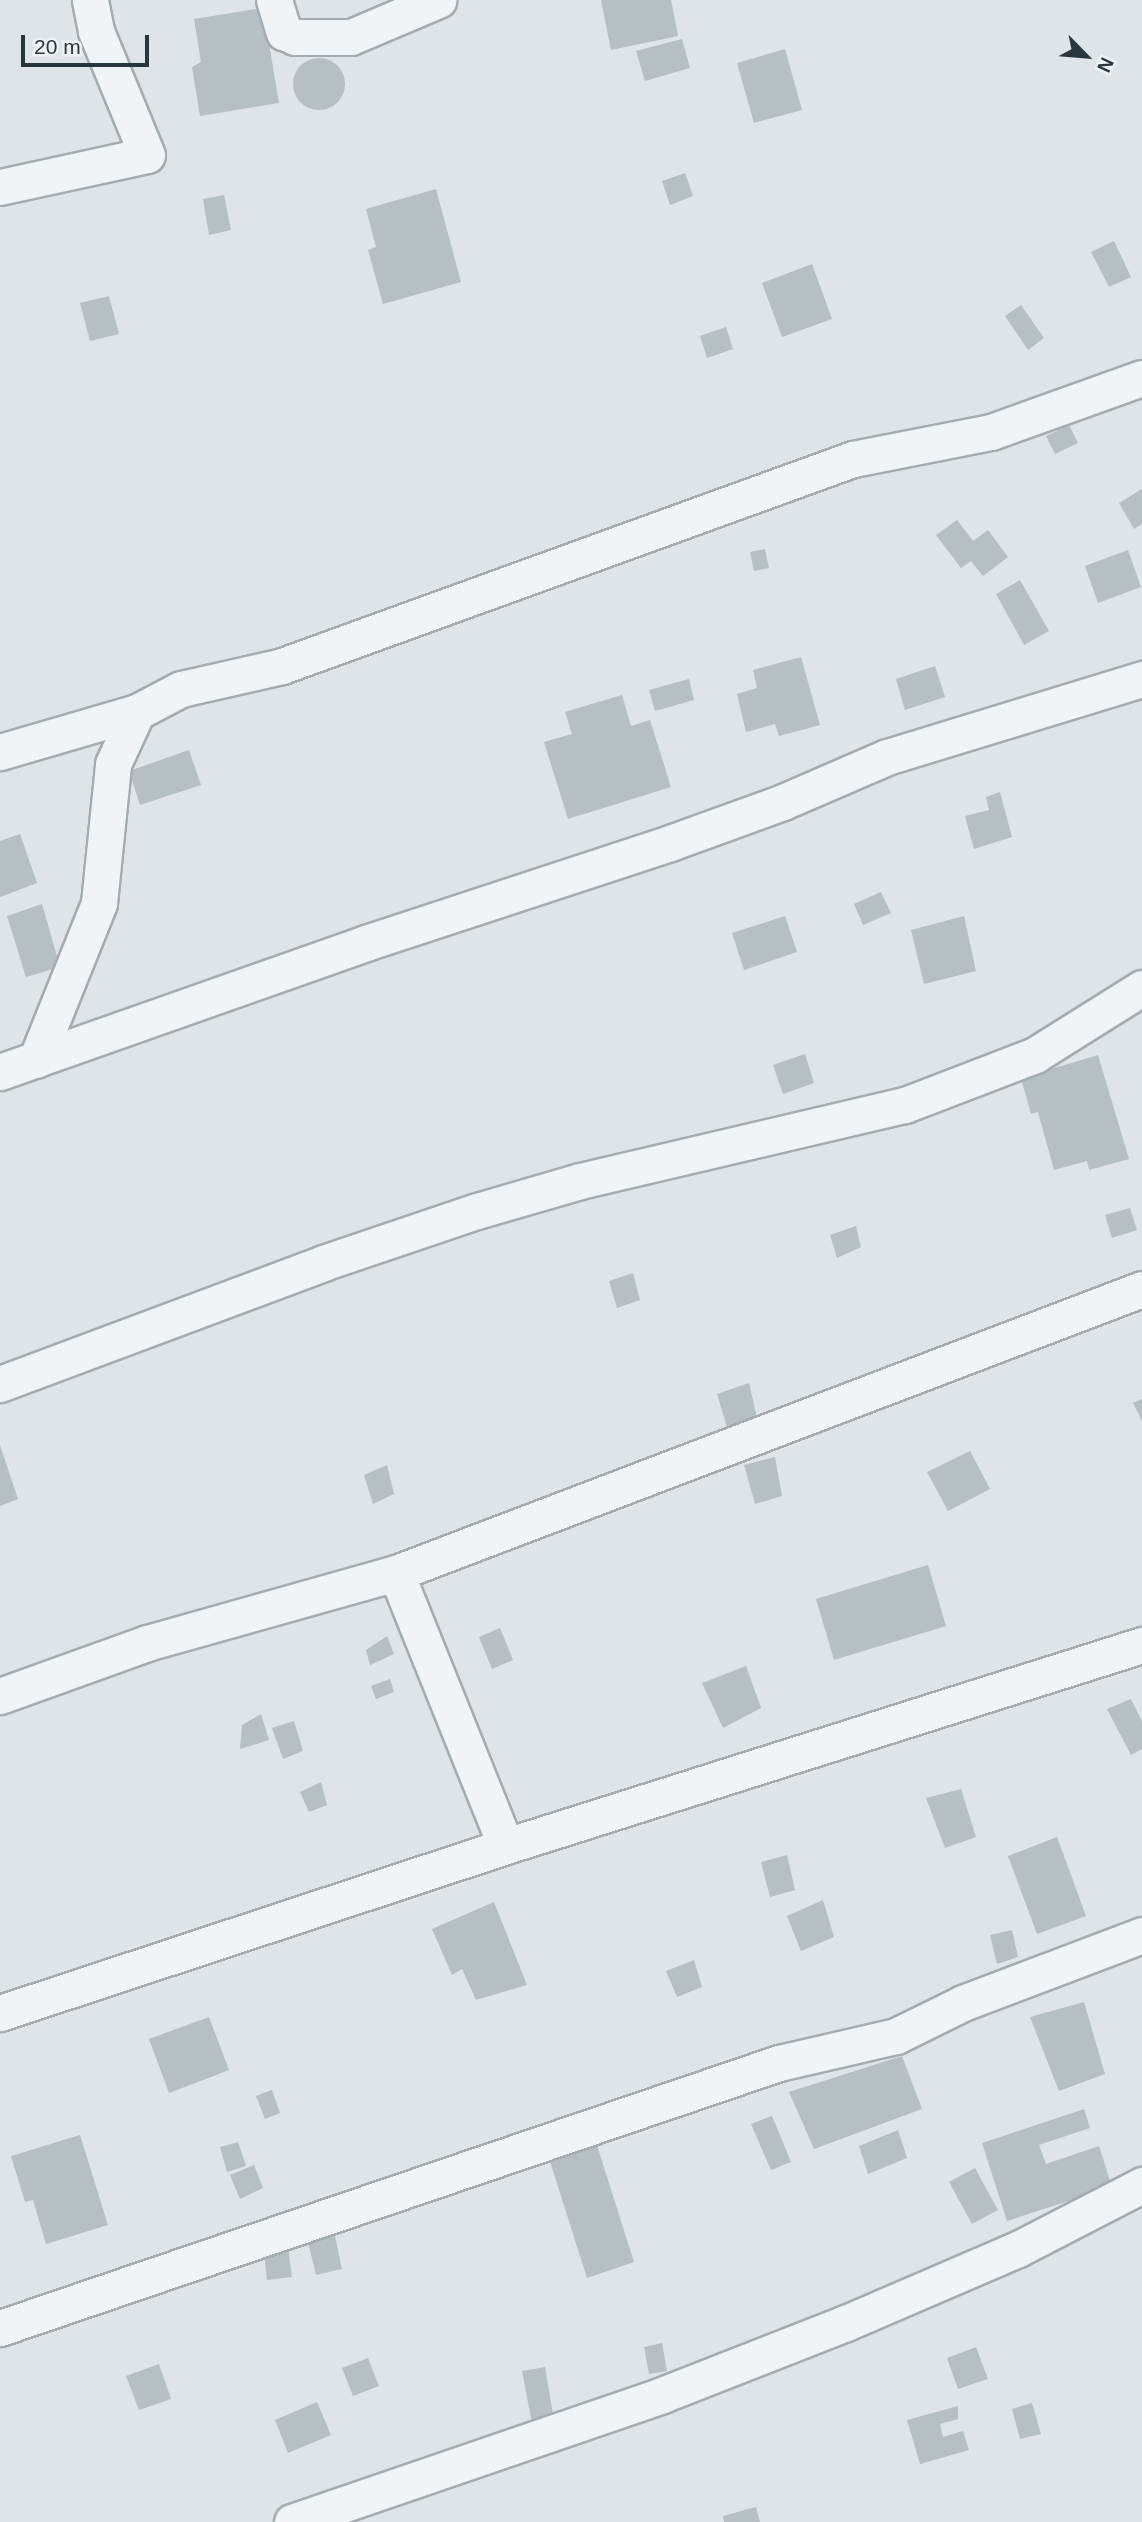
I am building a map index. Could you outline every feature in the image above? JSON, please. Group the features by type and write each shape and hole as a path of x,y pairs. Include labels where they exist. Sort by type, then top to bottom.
{"street":[{"path":"0,187 147,155 92,21 90,0"},
{"path":"274,0 284,32 295,37 351,37 421,3"},
{"path":"0,752 136,712 181,690 282,666 853,459 991,432 1142,378"},
{"path":"0,1072 366,943 670,843 783,802 887,757 1142,679"},
{"path":"36,1060 99,903 113,764 136,712"},
{"path":"0,1384 323,1263 477,1211 618,1172 905,1105 1035,1055 1142,988"},
{"path":"0,1696 147,1643 396,1573 1142,1289"},
{"path":"396,1573 506,1846"},
{"path":"0,2013 506,1846 1142,1645"},
{"path":"0,2328 779,2063 896,2036 963,2003 1142,1935"},
{"path":"292,2522 662,2395 846,2323 1018,2249 1142,2185"}],"building":[{"path":"601,0 671,0 678,36 611,50"},
{"path":"263,8 279,103 200,116 192,67 201,62 194,19"},
{"path":"682,39 690,68 645,81 636,51"},
{"path":"785,49 802,110 754,123 737,63"},
{"path":"319,58 329,60 337,66 343,74 343,94 337,102 329,108 319,110 309,108 301,102 295,94 293,84 295,74 301,66 309,60"},
{"path":"685,173 693,196 670,205 662,181"},
{"path":"436,189 461,282 383,304 368,250 376,247 366,209"},
{"path":"224,195 231,230 209,235 203,199"},
{"path":"1114,241 1131,277 1109,287 1091,252"},
{"path":"812,264 832,319 782,337 762,283"},
{"path":"109,296 119,334 90,341 80,303"},
{"path":"1021,305 1044,338 1028,350 1005,316"},
{"path":"726,327 733,349 707,358 700,336"},
{"path":"1069,425 1078,443 1055,454 1046,436"},
{"path":"1142,489 1142,524 1134,529 1119,503"},
{"path":"957,520 973,541 988,530 1008,557 983,576 971,561 961,568 936,535"},
{"path":"765,549 769,568 754,571 750,552"},
{"path":"1128,550 1141,587 1098,603 1085,566"},
{"path":"1020,580 1049,631 1024,645 996,594"},
{"path":"801,657 820,725 779,736 775,724 746,732 737,694 757,688 753,670"},
{"path":"935,666 945,697 905,710 896,679"},
{"path":"689,679 694,700 655,711 649,690"},
{"path":"622,695 631,726 650,720 671,787 568,819 544,742 572,734 565,712"},
{"path":"189,750 201,785 140,805 129,771"},
{"path":"1000,792 1012,837 974,849 965,816 989,810 986,797"},
{"path":"20,834 37,883 0,897 0,841"},
{"path":"881,892 891,913 863,925 854,904"},
{"path":"42,904 60,967 26,977 7,916"},
{"path":"785,916 797,952 744,970 732,933"},
{"path":"964,916 976,971 924,984 911,930"},
{"path":"805,1054 814,1083 783,1094 773,1065"},
{"path":"1098,1055 1129,1159 1089,1170 1087,1161 1054,1170 1038,1112 1031,1114 1021,1078"},
{"path":"1130,1208 1137,1230 1112,1238 1105,1215"},
{"path":"856,1226 861,1247 837,1258 830,1235"},
{"path":"633,1273 640,1300 617,1308 609,1281"},
{"path":"749,1383 757,1418 727,1427 717,1394"},
{"path":"1142,1399 1142,1421 1133,1403"},
{"path":"0,1445 18,1499 0,1506"},
{"path":"970,1451 990,1489 948,1511 927,1472"},
{"path":"775,1457 782,1496 755,1504 744,1465"},
{"path":"387,1465 394,1494 373,1504 364,1475"},
{"path":"928,1565 946,1626 834,1660 816,1599"},
{"path":"500,1628 513,1660 492,1669 479,1637"},
{"path":"387,1636 394,1654 370,1665 366,1650"},
{"path":"746,1666 761,1708 723,1728 702,1683"},
{"path":"390,1679 394,1692 376,1699 371,1686"},
{"path":"1131,1699 1142,1721 1142,1749 1131,1755 1107,1709"},
{"path":"261,1714 269,1740 240,1749 242,1725"},
{"path":"294,1721 303,1751 283,1759 272,1728"},
{"path":"321,1782 327,1805 309,1812 300,1792"},
{"path":"961,1789 976,1837 945,1848 926,1798"},
{"path":"1057,1837 1086,1916 1037,1934 1008,1856"},
{"path":"787,1855 795,1890 770,1897 761,1862"},
{"path":"823,1900 834,1937 801,1951 787,1916"},
{"path":"494,1902 527,1985 476,2000 462,1969 452,1975 432,1929"},
{"path":"1012,1930 1018,1957 997,1964 990,1935"},
{"path":"694,1960 702,1987 677,1997 666,1971"},
{"path":"1084,2002 1105,2074 1059,2091 1030,2017"},
{"path":"209,2017 229,2070 169,2093 149,2039"},
{"path":"902,2056 922,2109 814,2149 789,2092"},
{"path":"272,2090 280,2113 265,2119 256,2096"},
{"path":"1084,2109 1090,2128 1039,2145 1046,2164 1099,2146 1112,2187 1007,2221 982,2143"},
{"path":"772,2116 791,2162 771,2170 751,2124"},
{"path":"898,2130 907,2158 868,2174 859,2146"},
{"path":"80,2135 108,2225 46,2244 33,2200 25,2202 11,2156"},
{"path":"595,2139 634,2262 587,2278 548,2155"},
{"path":"238,2142 246,2166 227,2172 220,2147"},
{"path":"254,2165 263,2188 240,2199 230,2175"},
{"path":"975,2168 998,2210 972,2224 949,2182"},
{"path":"335,2236 342,2269 316,2275 308,2242"},
{"path":"288,2247 292,2277 267,2280 264,2250"},
{"path":"662,2343 667,2371 649,2374 644,2347"},
{"path":"976,2347 988,2379 958,2389 947,2358"},
{"path":"368,2358 379,2386 353,2396 342,2368"},
{"path":"159,2364 171,2399 139,2410 126,2376"},
{"path":"545,2367 554,2420 532,2423 522,2371"},
{"path":"317,2402 331,2435 288,2453 275,2420"},
{"path":"1032,2403 1041,2434 1020,2439 1012,2409"},
{"path":"958,2406 958,2419 940,2424 943,2437 963,2431 969,2450 920,2464 907,2420"},
{"path":"756,2507 760,2522 724,2522 723,2516"}]}
